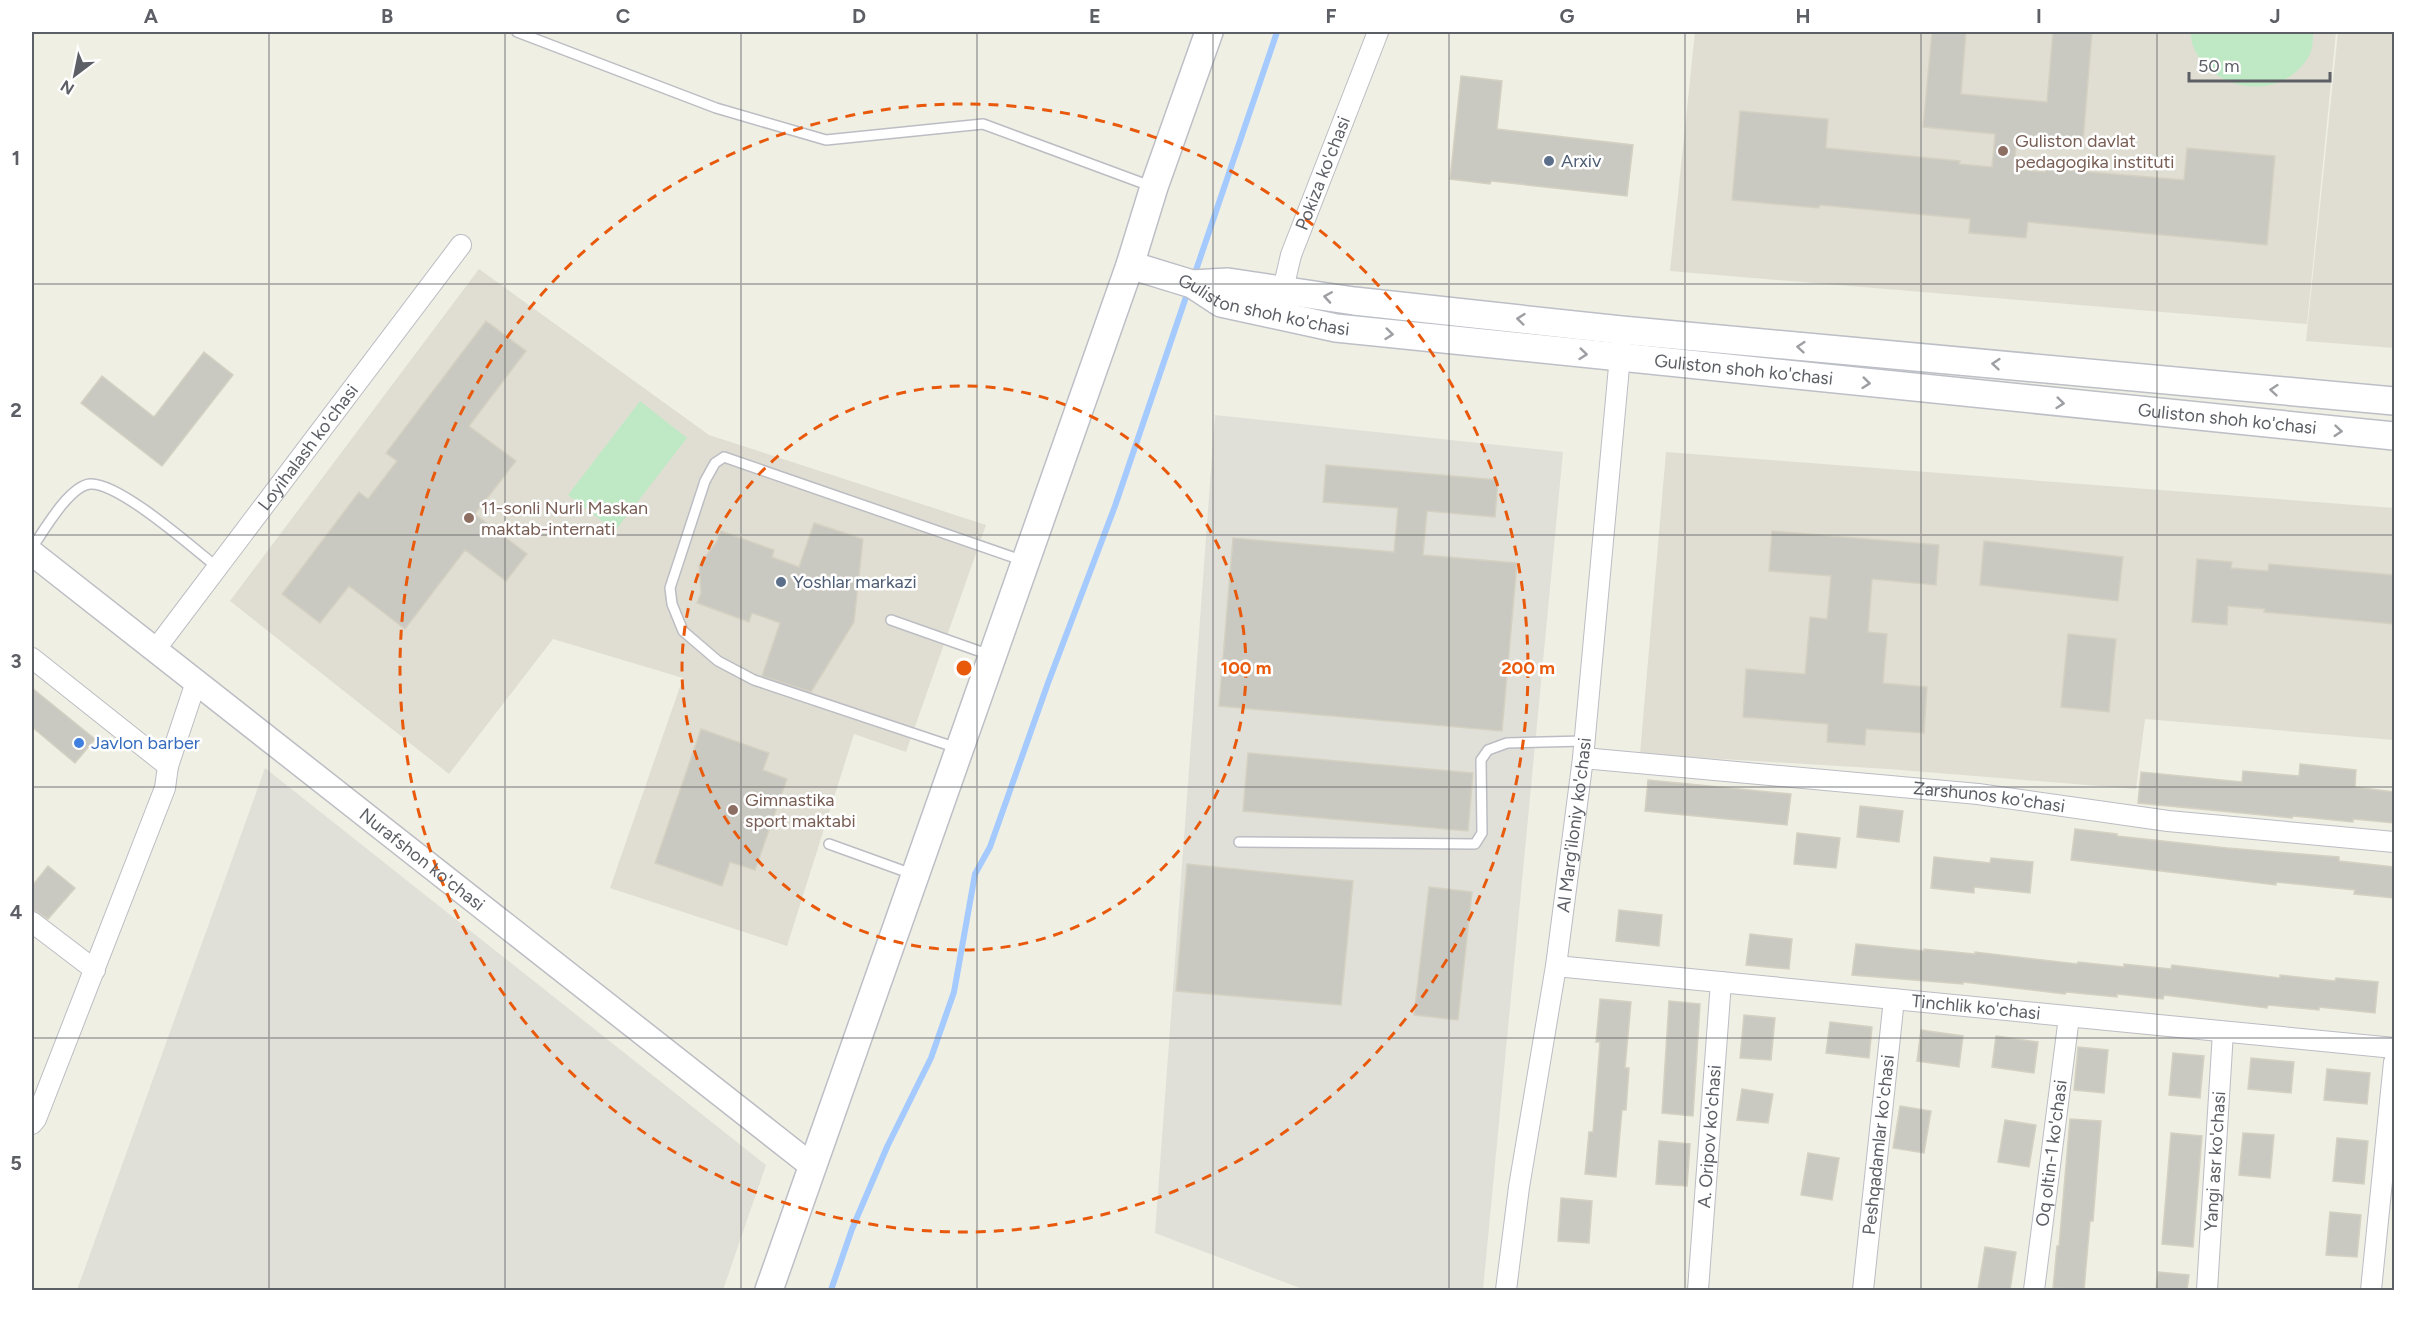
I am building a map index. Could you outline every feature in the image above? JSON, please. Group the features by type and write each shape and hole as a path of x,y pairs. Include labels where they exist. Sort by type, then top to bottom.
{"main road":[{"path":"769,1290 1025,562 1139,267 1154,187 1209,32"},
{"name":"Guliston shoh ko'chasi","path":"1139,267 1192,284 1221,303 1354,301 1621,330 2394,401"},
{"name":"Guliston shoh ko'chasi","path":"1280,303 1336,328 2394,436"}],"street":[{"name":"Pokiza ko'chasi","path":"1280,303 1291,255 1378,32"},
{"name":"Loyihalash ko'chasi","path":"154,650 461,245"},
{"name":"Al Marg'iloniy ko'chasi","path":"1506,1290 1519,1187 1556,966 1583,750 1621,330"},
{"name":"Nurafshon ko'chasi","path":"32,553 812,1166"},
{"path":"32,657 168,766"},
{"path":"32,1124 36,1119 95,970 165,788 168,766 196,682"},
{"name":"Zarshunos ko'chasi","path":"1583,750 1966,793 2168,821 2394,842"},
{"path":"32,922 95,970"},
{"name":"Tinchlik ko'chasi","path":"1556,966 2394,1048"},
{"name":"A. Oripov ko'chasi","path":"1698,1290 1721,982"},
{"name":"Peshqadamlar ko'chasi","path":"1863,1290 1894,999"},
{"name":"Oq oltin-1 ko'chasi","path":"2034,1290 2070,1017"},
{"name":"Yangi asr ko'chasi","path":"2207,1290 2223,1032"},
{"path":"2371,1290 2394,1062"}],"lane":[{"path":"517,32 716,108 826,140 983,124 1154,187"},
{"path":"959,749 754,680 717,661 683,631 672,604 670,588 705,482 715,463 724,457 1025,562"},
{"path":"32,548 71,494 89,484 110,488 133,502 217,567"},
{"path":"891,620 992,656"},
{"path":"1239,842 1474,844 1482,832 1481,760 1488,750 1507,743 1583,750"},
{"path":"829,844 915,875"}],"shaded area":[{"name":"Guliston davlat pedagogika instituti","path":"1695,32 2336,32 2307,324 1670,271"},
{"path":"2338,32 2394,32 2394,348 2306,341"},
{"path":"479,269 709,435 986,525 906,752 854,734 787,946 610,888 683,678 553,639 449,774 230,601"},
{"path":"1215,415 1563,452 1483,1290 1305,1290 1155,1233"},
{"path":"1666,452 2394,508 2394,740 2145,719 2136,789 1888,769 1640,754"},
{"path":"265,768 766,1165 723,1290 77,1290"}],"green space":[{"path":"2191,32 2313,32 2313,43 2310,54 2290,77 2277,83 2248,86 2233,83 2208,68 2195,52"},
{"path":"640,401 687,438 615,531 568,495"}],"building":[{"path":"1932,32 1966,32 1961,94 2047,102 2053,32 2092,32 2083,142 2017,136 2014,169 2045,172 2045,168 2184,180 2187,148 2275,156 2267,245 2028,222 2026,238 1969,233 1970,219 1820,205 1819,208 1732,200 1740,111 1828,119 1826,148 1960,161 1959,164 1992,167 1995,134 1923,127"},
{"path":"1461,76 1502,81 1497,129 1633,145 1627,196 1491,181 1490,184 1450,179"},
{"path":"486,321 526,351 469,426 516,461 475,514 527,554 506,581 465,550 405,629 349,586 320,623 282,594 359,492 368,499 397,461 386,453"},
{"path":"204,352 233,375 162,466 81,403 102,376 154,417"},
{"path":"1326,465 1498,480 1495,517 1427,511 1423,555 1517,563 1502,731 1219,706 1233,538 1394,552 1398,508 1323,502"},
{"path":"814,523 863,539 854,622 811,692 762,676 780,623 752,613 749,622 697,603 701,593 699,565 717,541 721,531 774,550 772,557 799,567"},
{"path":"1772,531 1939,545 1936,585 1872,579 1868,632 1887,634 1883,683 1927,687 1924,733 1866,729 1865,745 1827,742 1828,724 1743,717 1746,669 1805,674 1810,617 1827,619 1831,576 1769,571"},
{"path":"1984,541 2123,557 2118,601 1980,585"},
{"path":"2197,559 2232,562 2231,568 2268,571 2269,564 2394,575 2394,624 2264,612 2265,609 2228,606 2227,625 2192,622"},
{"path":"2068,634 2116,639 2109,712 2061,707"},
{"path":"32,688 95,739 75,763 32,727"},
{"path":"701,729 769,753 763,770 787,779 755,870 730,862 722,886 655,863"},
{"path":"1248,753 1473,773 1468,831 1243,811"},
{"path":"2300,764 2356,770 2355,787 2394,792 2394,823 2353,819 2353,822 2293,816 2292,818 2138,803 2141,772 2242,782 2243,771 2299,776"},
{"path":"1648,780 1791,794 1787,825 1645,811"},
{"path":"1860,806 1903,811 1899,842 1857,837"},
{"path":"2075,829 2227,848 2339,857 2339,861 2394,867 2394,898 2354,894 2355,890 2276,882 2276,885 2071,860"},
{"path":"1797,833 1840,838 1836,868 1794,864"},
{"path":"1934,857 1990,863 1991,858 2033,862 2030,893 1974,887 1974,893 1931,888"},
{"path":"1187,864 1353,881 1341,1005 1176,991"},
{"path":"48,866 75,888 48,919 32,909 32,886"},
{"path":"1429,887 1472,892 1458,1020 1414,1015"},
{"path":"1619,910 1662,915 1659,946 1616,941"},
{"path":"1750,934 1792,939 1789,969 1746,965"},
{"path":"1856,944 1924,951 1924,949 1975,954 1975,952 2077,964 2078,962 2124,967 2124,964 2171,969 2172,965 2280,978 2280,975 2335,981 2336,978 2378,982 2375,1013 2319,1007 2319,1010 2268,1005 2267,1008 2164,995 2163,999 2117,994 2117,997 2066,992 2065,994 1963,982 1963,984 1852,975"},
{"path":"1600,999 1631,1002 1625,1068 1629,1068 1626,1110 1622,1110 1616,1177 1585,1174 1589,1132 1593,1132 1600,1042 1596,1042"},
{"path":"1669,1001 1700,1004 1693,1116 1662,1113"},
{"path":"1744,1015 1775,1018 1771,1060 1740,1058"},
{"path":"1830,1022 1872,1027 1869,1058 1826,1053"},
{"path":"1921,1030 1963,1036 1959,1067 1917,1061"},
{"path":"1996,1036 2038,1042 2034,1073 1992,1067"},
{"path":"2078,1047 2108,1050 2104,1093 2074,1090"},
{"path":"2173,1053 2204,1056 2200,1098 2169,1095"},
{"path":"2251,1058 2294,1062 2291,1093 2248,1089"},
{"path":"2327,1069 2370,1073 2367,1104 2324,1100"},
{"path":"1742,1089 1773,1094 1768,1123 1737,1120"},
{"path":"1900,1106 1931,1111 1924,1153 1893,1148"},
{"path":"2070,1119 2101,1121 2093,1221 2090,1221 2084,1290 2053,1288"},
{"path":"2005,1120 2036,1125 2029,1167 1998,1162"},
{"path":"2171,1133 2202,1136 2193,1247 2162,1244"},
{"path":"2243,1133 2274,1135 2270,1178 2239,1175"},
{"path":"2337,1138 2368,1141 2364,1184 2333,1181"},
{"path":"1659,1141 1690,1144 1687,1186 1656,1184"},
{"path":"1808,1153 1839,1158 1832,1200 1801,1195"},
{"path":"1561,1198 1592,1201 1589,1243 1558,1241"},
{"path":"2330,1212 2361,1215 2357,1257 2326,1255"},
{"path":"1985,1247 2016,1252 2010,1290 1978,1289"},
{"path":"2158,1272 2189,1275 2187,1290 2156,1290"}],"waterway":[{"path":"1194,276 1277,32"},
{"path":"831,1290 852,1229 887,1147 931,1058 954,992 975,874 990,847 1048,683 1115,506 1188,291"}],"place":[{"name":"Guliston davlat pedagogika instituti","path":"2003,151"},
{"name":"Arxiv","path":"1549,161"},
{"name":"11-sonli Nurli Maskan maktab-internati","path":"469,518"},
{"name":"Yoshlar markazi","path":"781,582"},
{"name":"Javlon barber","path":"79,743"},
{"name":"Gimnastika sport maktabi","path":"733,810"}]}
